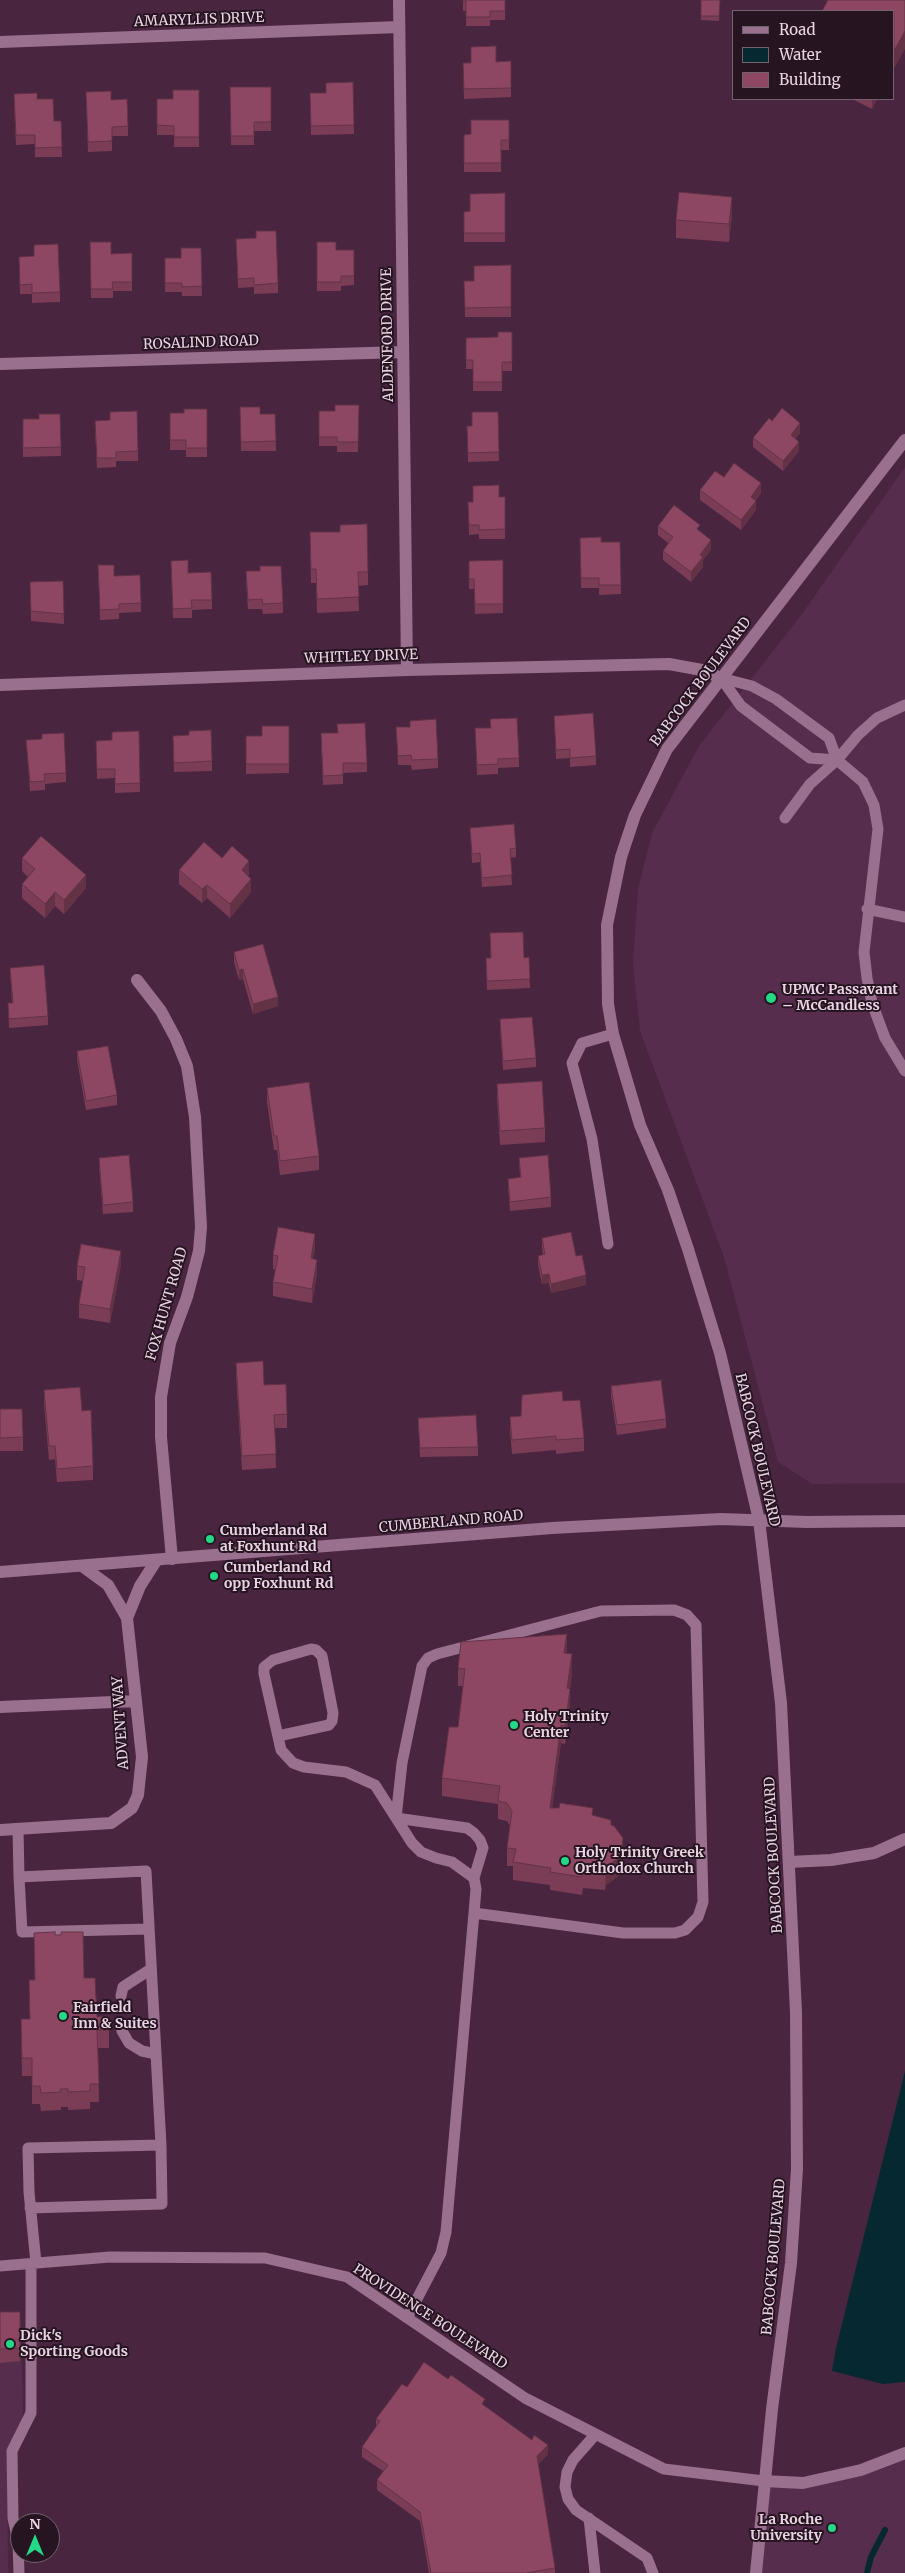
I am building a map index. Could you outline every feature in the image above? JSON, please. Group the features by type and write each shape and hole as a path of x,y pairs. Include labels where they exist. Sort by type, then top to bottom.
{"street":[{"name":"ALDENFORD DRIVE","path":"399,0 407,670"},
{"name":"AMARYLLIS DRIVE","path":"0,42 399,28"},
{"name":"ROSALIND ROAD","path":"0,364 403,352"},
{"name":"BABCOCK BOULEVARD","path":"756,2573 764,2481 791,2263 797,2170 796,2012 781,1703 759,1520 720,1353 706,1302 668,1190 640,1125 613,1034 608,1004 607,925 621,857 635,814 667,749 905,440"},
{"name":"WHITLEY DRIVE","path":"0,685 407,670 669,664 702,670 721,678"},
{"name":"FOX HUNT ROAD","path":"138,980 162,1011 176,1039 187,1066 196,1117 201,1227 199,1251 187,1297 170,1343 161,1397 161,1436 172,1559"},
{"name":"CUMBERLAND ROAD","path":"0,1572 552,1528 722,1519 807,1522 905,1521"},
{"name":"ADVENT WAY","path":"127,1618 140,1586 156,1561"},
{"name":"ADVENT WAY","path":"0,1830 110,1823 132,1808 138,1795 142,1756 127,1618 108,1585 82,1566"},
{"path":"0,1707 136,1701"},
{"path":"789,1862 831,1860 874,1853 905,1839"},
{"path":"764,2481 803,2483 861,2470 905,2454"}],"lane":[{"path":"721,678 741,706 810,758 837,760"},
{"path":"721,678 752,686 776,699 829,738 837,760 862,782 874,805 878,829 877,855 867,909 864,952 872,1003 885,1038 905,1071"},
{"path":"785,818 810,784 837,760 858,735 876,718 905,705"},
{"path":"867,909 905,916"},
{"path":"608,1244 592,1139 572,1063 582,1043 613,1034"},
{"path":"396,1818 402,1763 418,1675 428,1658 437,1654 601,1611 674,1610 693,1620 696,1625 703,1902 698,1917 685,1930 675,1933 622,1933 474,1914"},
{"path":"278,1736 330,1725 332,1722 333,1713 322,1656 316,1650 311,1649 273,1660 264,1667 264,1674 278,1736 282,1750 293,1763 304,1768 346,1772 375,1786 412,1843 421,1852 452,1862 474,1878"},
{"path":"396,1818 467,1828 474,1832 483,1848 474,1878 476,1889 446,2232 441,2253 407,2318"},
{"path":"18,1829 22,1932 149,1929"},
{"path":"19,1877 146,1871 161,2145 162,2204 30,2208"},
{"path":"120,1996 123,1987 151,1969"},
{"path":"122,2031 129,2042 142,2051 156,2054"},
{"path":"19,2573 18,2542 13,2518 12,2451 31,2414 33,2263 28,2148 161,2145"},
{"name":"PROVIDENCE BOULEVARD","path":"0,2266 110,2257 265,2258 347,2277 526,2398 664,2469 764,2481"},
{"path":"595,2435 573,2460 567,2472 565,2487 568,2499 576,2510 647,2558 653,2573"},
{"path":"589,2518 595,2573"}],"shaded area":[{"name":"UPMC Passavant – McCandless","path":"905,467 905,1483 812,1484 778,1462 724,1257 640,1031 633,965 638,889 652,833 699,746 802,614"},
{"path":"0,2320 21,2320 23,2419 7,2452 8,2573 0,2573"},
{"name":"La Roche University","path":"905,2453 905,2573 756,2573 764,2481 803,2483"}],"water":[{"path":"905,2071 905,2382 883,2384 832,2371 836,2348"}],"building":[{"path":"463,0 505,0 505,11 490,11 490,17 466,17 466,1"},
{"path":"701,0 720,0 719,16 701,16"},
{"path":"828,0 905,0 905,31 895,49 895,10 823,10"},
{"path":"496,46 496,62 511,61 511,88 464,89 463,63 471,63 471,47"},
{"path":"353,82 354,125 311,126 310,93 326,93 326,83"},
{"path":"230,87 271,87 271,122 254,122 254,136 231,136"},
{"path":"173,90 199,90 199,137 174,137 174,126 157,125 157,99 173,99"},
{"path":"111,91 111,100 127,99 128,126 112,127 112,141 88,142 86,92"},
{"path":"37,93 37,99 53,99 54,121 61,121 62,147 35,148 35,135 16,135 14,94"},
{"path":"471,120 509,120 509,140 501,140 501,163 464,163 464,135 471,134"},
{"path":"679,192 732,197 729,224 676,220"},
{"path":"505,193 505,233 464,233 464,212 470,211 470,194"},
{"path":"256,231 276,231 278,283 254,285 254,278 238,279 236,239 256,238"},
{"path":"90,242 111,242 111,254 132,253 132,282 112,282 113,289 91,289"},
{"path":"317,242 336,242 336,250 354,250 354,276 341,276 341,282 317,282"},
{"path":"58,244 60,292 32,293 32,284 20,285 19,257 34,256 34,245"},
{"path":"181,248 201,248 202,286 182,287 182,283 165,283 165,258 181,258"},
{"path":"511,265 511,307 465,308 464,281 474,281 474,266"},
{"path":"498,332 512,332 512,362 502,362 502,382 473,382 473,360 466,360 466,338 498,337"},
{"path":"335,405 359,405 358,442 337,442 337,437 319,437 319,411 335,411"},
{"path":"240,407 260,407 260,414 275,414 276,441 241,442"},
{"path":"782,408 800,423 791,435 799,442 783,461 753,438 769,418 772,421"},
{"path":"184,409 207,409 207,448 186,448 186,440 170,440 170,413 184,413"},
{"path":"137,411 138,451 116,452 116,458 97,458 95,421 110,420 110,412"},
{"path":"472,412 498,412 499,452 468,453 467,426 472,426"},
{"path":"39,414 60,414 61,447 23,448 23,419 39,419"},
{"path":"734,463 761,483 751,497 756,501 741,520 700,490 715,471 724,477"},
{"path":"499,485 499,497 505,497 505,529 479,530 479,525 469,525 468,502 473,502 473,486"},
{"path":"674,505 700,525 697,529 711,540 700,555 703,557 691,572 663,551 673,537 658,526"},
{"path":"367,524 368,572 358,572 359,597 317,599 316,569 311,569 310,532 340,532 340,525"},
{"path":"601,537 601,542 620,542 621,585 599,585 599,578 581,578 580,538"},
{"path":"188,560 188,573 211,572 212,600 191,600 192,608 173,609 171,561"},
{"path":"503,560 503,604 475,604 474,579 469,579 469,561"},
{"path":"98,565 114,565 114,576 140,575 141,603 119,604 119,609 100,610"},
{"path":"260,566 281,566 283,603 263,604 262,599 248,600 246,571 260,571"},
{"path":"63,581 64,614 31,611 30,582"},
{"path":"593,713 596,756 570,758 570,749 556,750 554,716"},
{"path":"517,718 519,758 498,759 498,764 477,765 475,728 491,728 490,719"},
{"path":"436,719 438,759 412,760 411,755 398,756 396,727 410,727 410,721"},
{"path":"365,723 367,763 343,763 343,775 323,776 321,733 338,733 337,724"},
{"path":"262,726 289,726 289,764 246,764 246,736 262,736"},
{"path":"211,730 212,761 174,763 173,736 189,735 189,731"},
{"path":"139,731 140,783 115,784 115,769 97,769 96,741 112,740 112,732"},
{"path":"64,733 66,773 44,774 45,781 30,782 26,740 42,739 42,734"},
{"path":"514,824 516,848 510,849 512,875 482,878 480,853 472,854 470,828"},
{"path":"41,836 86,875 64,900 55,892 45,904 22,884 35,869 22,858"},
{"path":"204,842 222,858 232,846 249,861 242,870 251,879 230,904 207,885 202,889 179,870"},
{"path":"523,932 524,958 529,957 530,979 487,981 486,958 491,958 490,933"},
{"path":"263,944 278,997 253,1004 243,969 239,970 234,952"},
{"path":"44,965 48,1016 9,1019 8,1003 13,1003 10,968"},
{"path":"532,1017 536,1058 503,1061 500,1019"},
{"path":"108,1046 117,1095 86,1101 77,1051"},
{"path":"542,1081 545,1128 500,1131 497,1084"},
{"path":"309,1082 319,1156 280,1161 277,1136 274,1136 267,1088"},
{"path":"129,1155 133,1202 103,1205 99,1158"},
{"path":"548,1155 551,1197 510,1202 508,1179 521,1177 519,1158"},
{"path":"278,1227 315,1234 311,1258 317,1260 312,1289 273,1282 278,1256 273,1255"},
{"path":"571,1232 576,1256 582,1255 586,1275 551,1284 549,1274 542,1275 538,1256 545,1254 542,1238"},
{"path":"81,1244 121,1251 110,1309 79,1304 85,1267 77,1266"},
{"path":"263,1361 264,1385 286,1384 287,1414 274,1415 276,1454 242,1456 236,1363"},
{"path":"661,1380 666,1419 617,1425 611,1386"},
{"path":"80,1387 82,1411 91,1410 93,1466 57,1469 55,1446 49,1446 44,1390"},
{"path":"562,1391 563,1401 580,1400 584,1438 556,1440 556,1436 512,1440 510,1417 521,1416 522,1395"},
{"path":"0,1409 22,1409 23,1437 0,1438"},
{"path":"476,1415 478,1447 420,1448 418,1418"},
{"name":"Holy Trinity Center","path":"567,1634 564,1653 572,1654 567,1688 570,1689 565,1726 561,1725 550,1808 559,1808 560,1803 593,1808 592,1815 611,1820 611,1825 614,1826 623,1838 621,1856 606,1867 605,1872 583,1870 582,1877 550,1872 551,1868 513,1862 516,1849 507,1848 512,1811 507,1803 498,1801 500,1786 442,1778 449,1727 458,1727 465,1669 458,1668 461,1642"},
{"name":"Fairfield Inn & Suites","path":"55,1932 55,1935 61,1935 61,1932 83,1932 84,1978 95,1978 97,2017 108,2016 109,2030 97,2030 99,2084 90,2084 90,2091 68,2092 68,2089 60,2089 61,2092 41,2093 40,2086 32,2086 32,2058 22,2058 21,2019 30,2019 29,1980 35,1980 34,1933"},
{"name":"Dick's Sporting Goods","path":"0,2312 20,2312 20,2348 0,2349"},
{"path":"424,2362 448,2379 451,2375 485,2399 482,2404 532,2440 534,2435 548,2445 537,2456 555,2568 526,2573 431,2573 420,2512 377,2480 388,2465 362,2447 380,2421 376,2419 402,2384 407,2387"}],"waterway":[{"path":"867,2573 871,2557 885,2530"}],"place":[{"name":"UPMC Passavant – McCandless","path":"771,998"},
{"name":"Cumberland Rd at Foxhunt Rd","path":"210,1539"},
{"name":"Cumberland Rd opp Foxhunt Rd","path":"214,1576"},
{"name":"Holy Trinity Center","path":"514,1725"},
{"name":"Holy Trinity Greek Orthodox Church","path":"565,1861"},
{"name":"Fairfield Inn & Suites","path":"63,2016"},
{"name":"Dick's Sporting Goods","path":"10,2344"},
{"name":"La Roche University","path":"832,2528"}]}
